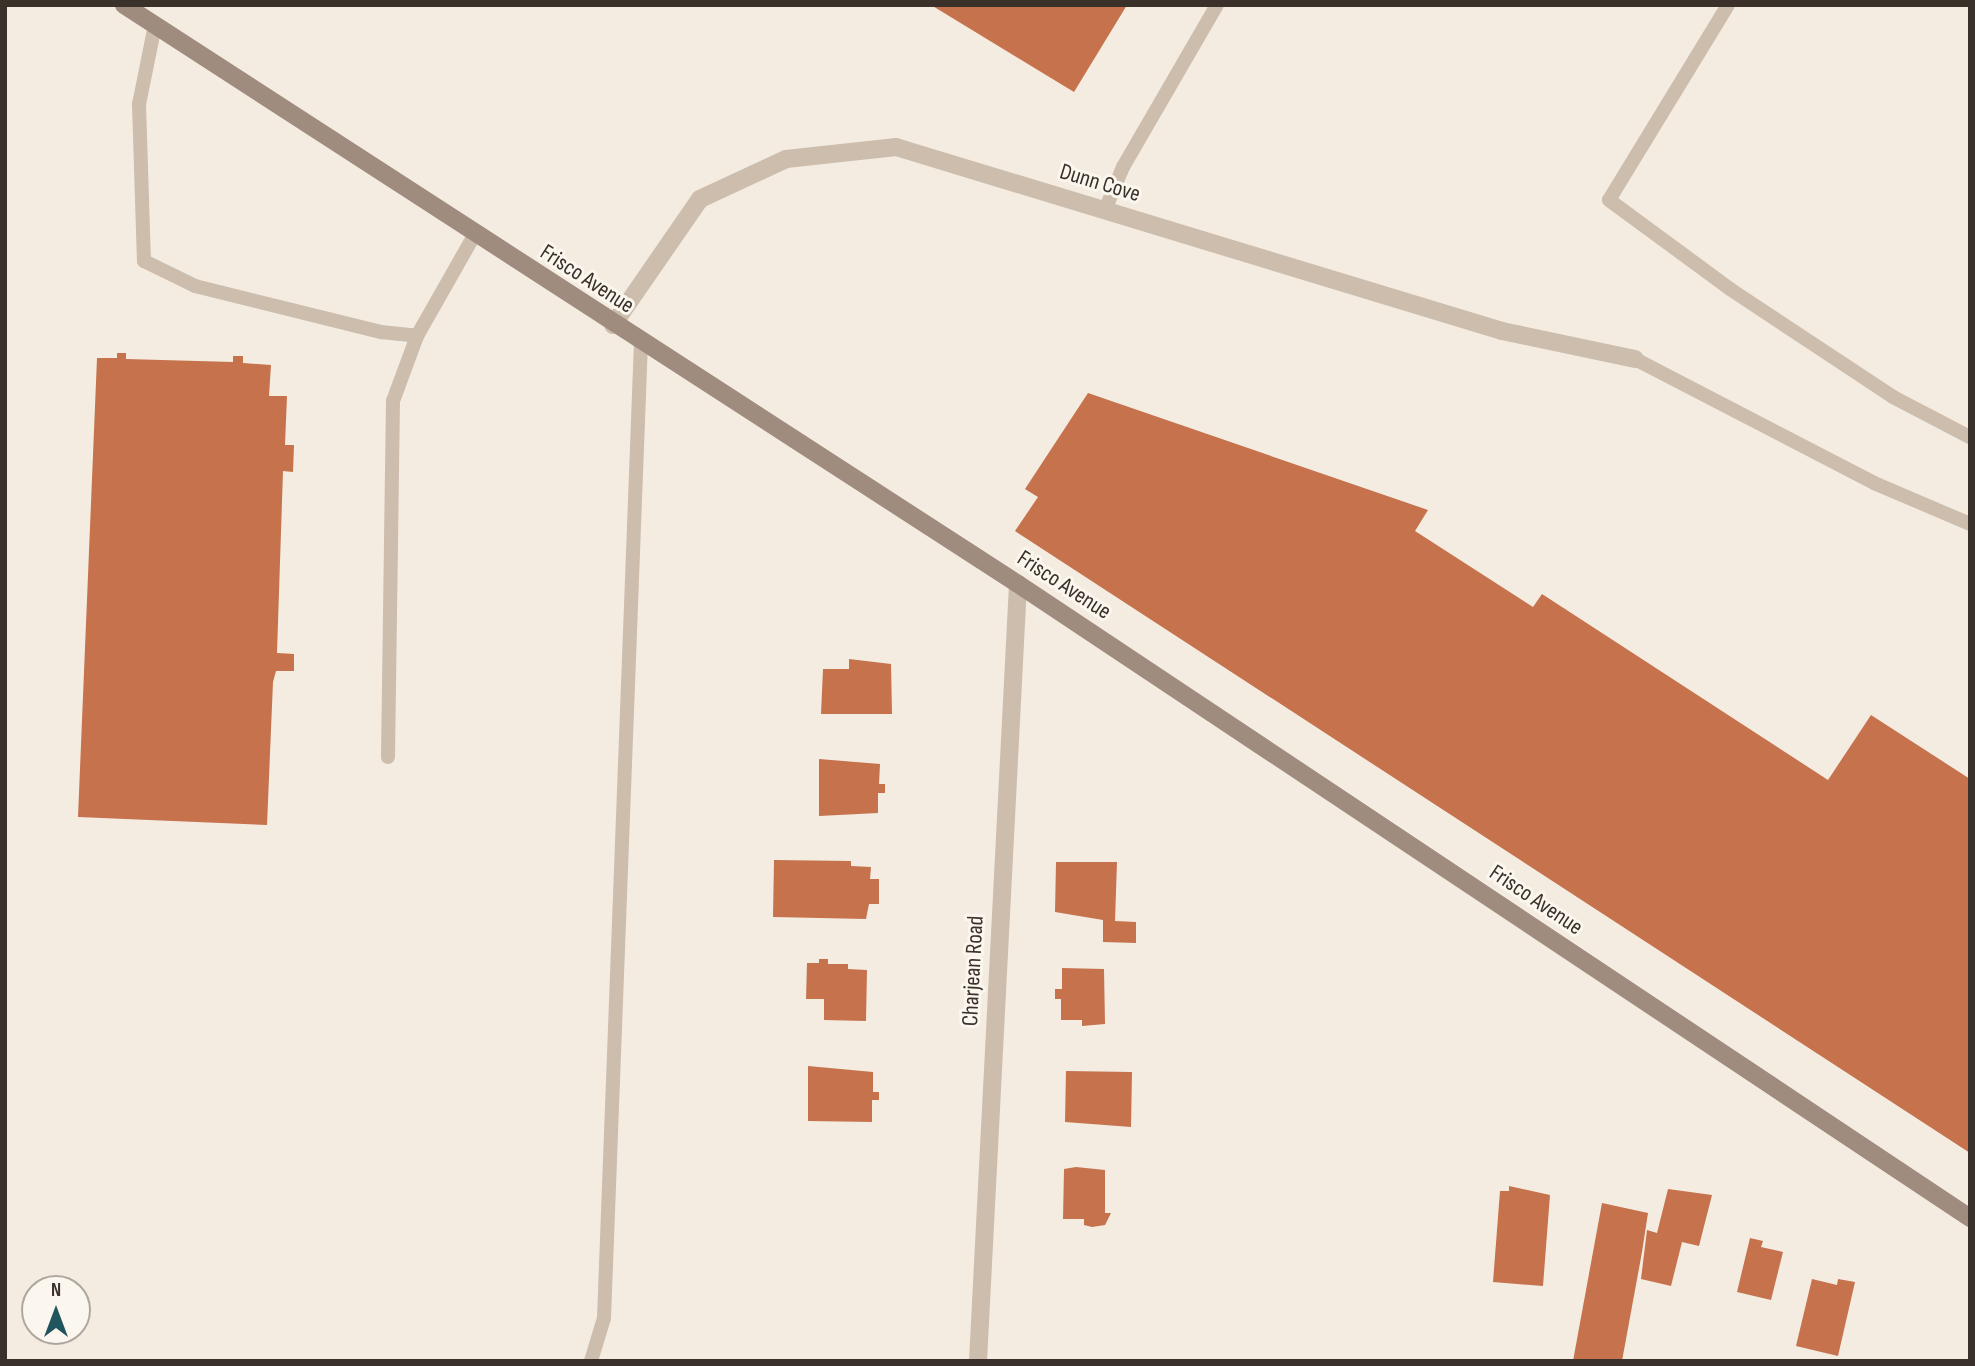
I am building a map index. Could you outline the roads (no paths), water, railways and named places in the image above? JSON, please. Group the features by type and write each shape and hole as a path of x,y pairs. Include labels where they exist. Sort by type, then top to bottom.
{"street":[{"name":"Frisco Avenue","path":"124,5 613,325 1018,584 1970,1218"},
{"name":"Dunn Cove","path":"613,325 700,199 786,159 897,147 1502,331 1635,359"},
{"name":"Charjean Road","path":"978,1361 1018,584"}],"lane":[{"path":"1105,210 1123,167 1217,5"},
{"path":"1728,5 1609,200 1730,289 1893,397 1970,436"},
{"path":"155,25 139,104 144,261 195,286 381,332 417,336"},
{"path":"388,757 393,401 417,336 475,234"},
{"path":"591,1361 604,1318 641,343"},
{"path":"1635,359 1874,482 1970,524"}]}
